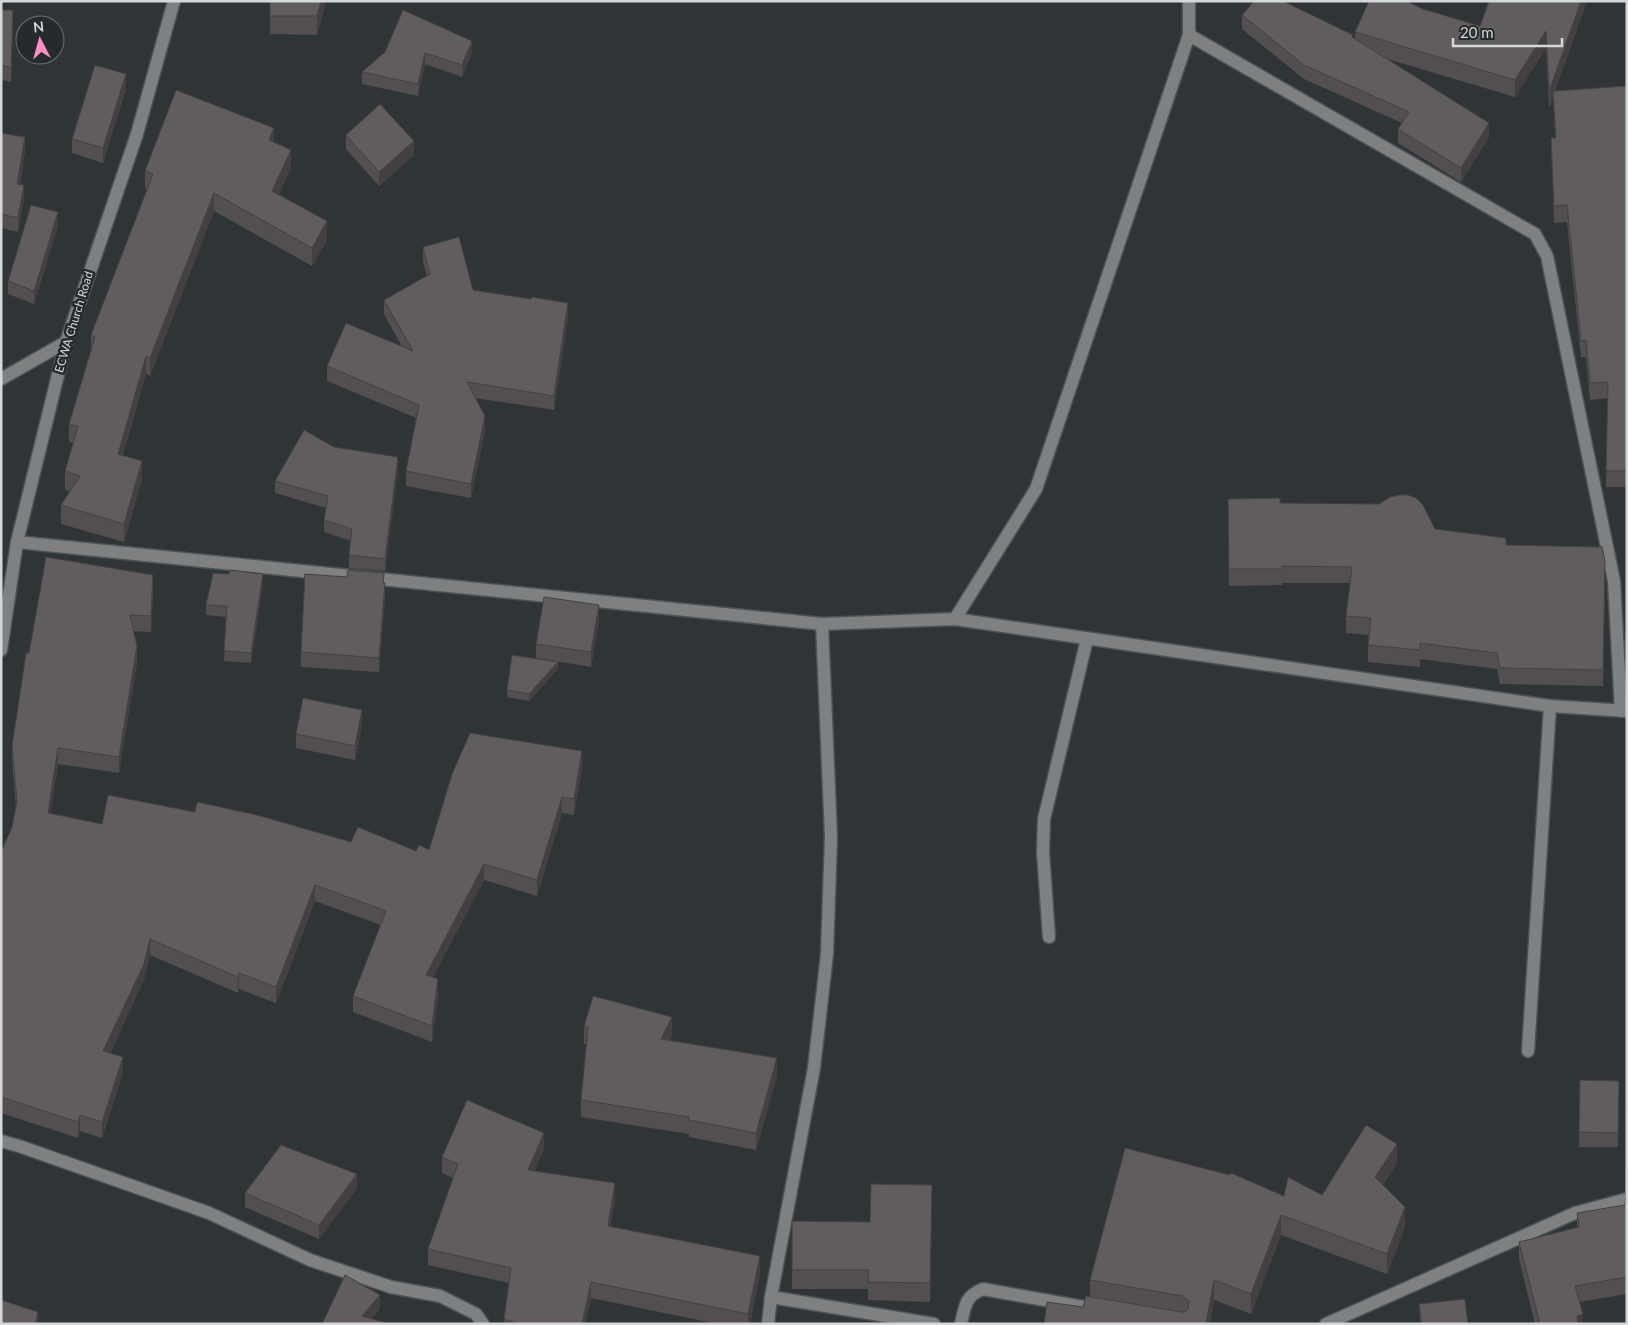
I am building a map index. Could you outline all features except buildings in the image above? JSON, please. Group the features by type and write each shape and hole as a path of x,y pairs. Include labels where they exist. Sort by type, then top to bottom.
{"street":[{"name":"ECWA Church Road","path":"1,650 17,542 66,342 137,134 174,1"},
{"path":"955,619 1036,489 1189,35 1189,1"},
{"path":"17,542 822,624 955,619 1550,706 1624,711 1614,581 1547,256 1535,234 1189,35"},
{"path":"1,378 66,342"},
{"path":"768,1324 771,1297 814,1068 827,954 830,837 822,624"},
{"path":"1049,937 1043,852 1044,818 1087,639"},
{"path":"1528,1051 1550,706"},
{"path":"1,1141 209,1213 310,1260 391,1287 440,1296 476,1314 483,1324"},
{"path":"1326,1324 1575,1213 1627,1199"},
{"path":"961,1324 966,1303 973,1293 983,1289 1113,1312"},
{"path":"771,1297 934,1324"}]}
